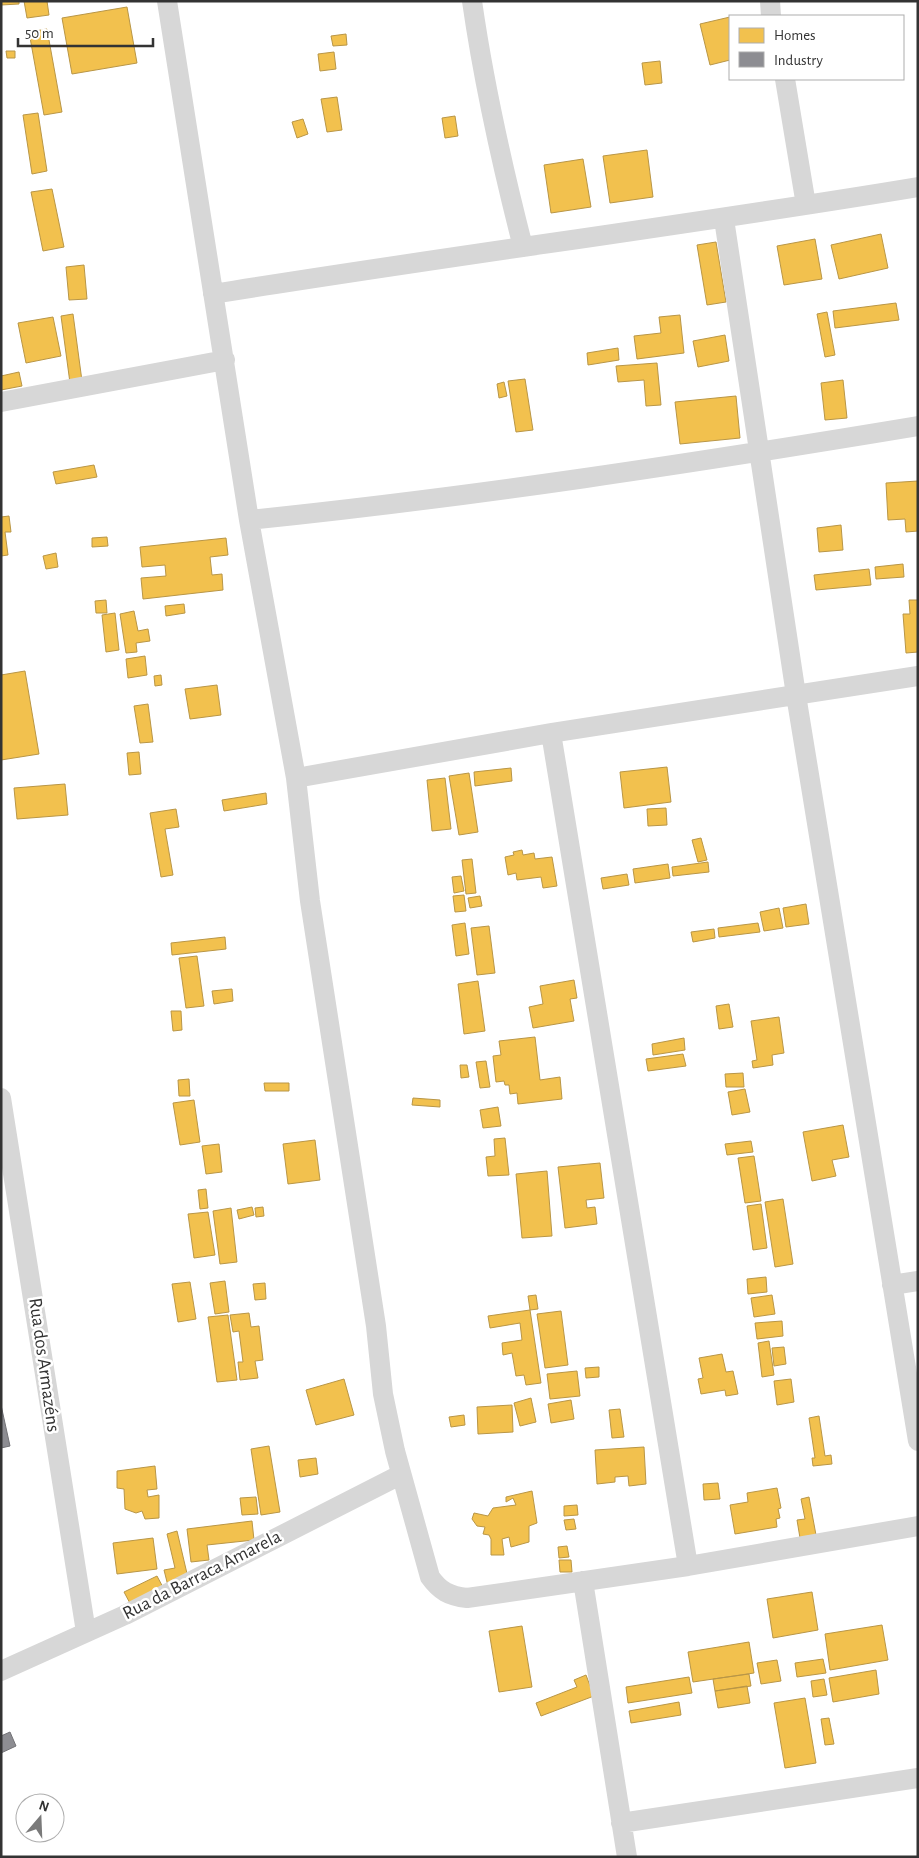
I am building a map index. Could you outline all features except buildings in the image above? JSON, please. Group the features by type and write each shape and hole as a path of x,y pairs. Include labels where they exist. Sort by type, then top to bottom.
{"street":[{"path":"167,1 249,520 296,778 310,901 376,1326 383,1394 400,1475 430,1576 439,1590 452,1596 466,1598 688,1566 918,1526"},
{"path":"472,1 496,144 523,247"},
{"path":"770,1 771,15"},
{"path":"785,80 806,205"},
{"path":"212,294 724,219 918,187"},
{"path":"724,219 796,695 918,1441"},
{"path":"1,402 225,360"},
{"path":"249,520 378,507 759,452 918,426"},
{"path":"296,778 551,733 918,676"},
{"path":"551,733 688,1566"},
{"name":"Rua dos Armazéns","path":"1,1098 86,1632"},
{"path":"892,1285 918,1281"},
{"name":"Rua da Barraca Amarela","path":"1,1671 125,1615 400,1475"},
{"path":"584,1581 627,1857"},
{"path":"621,1823 918,1778"}]}
